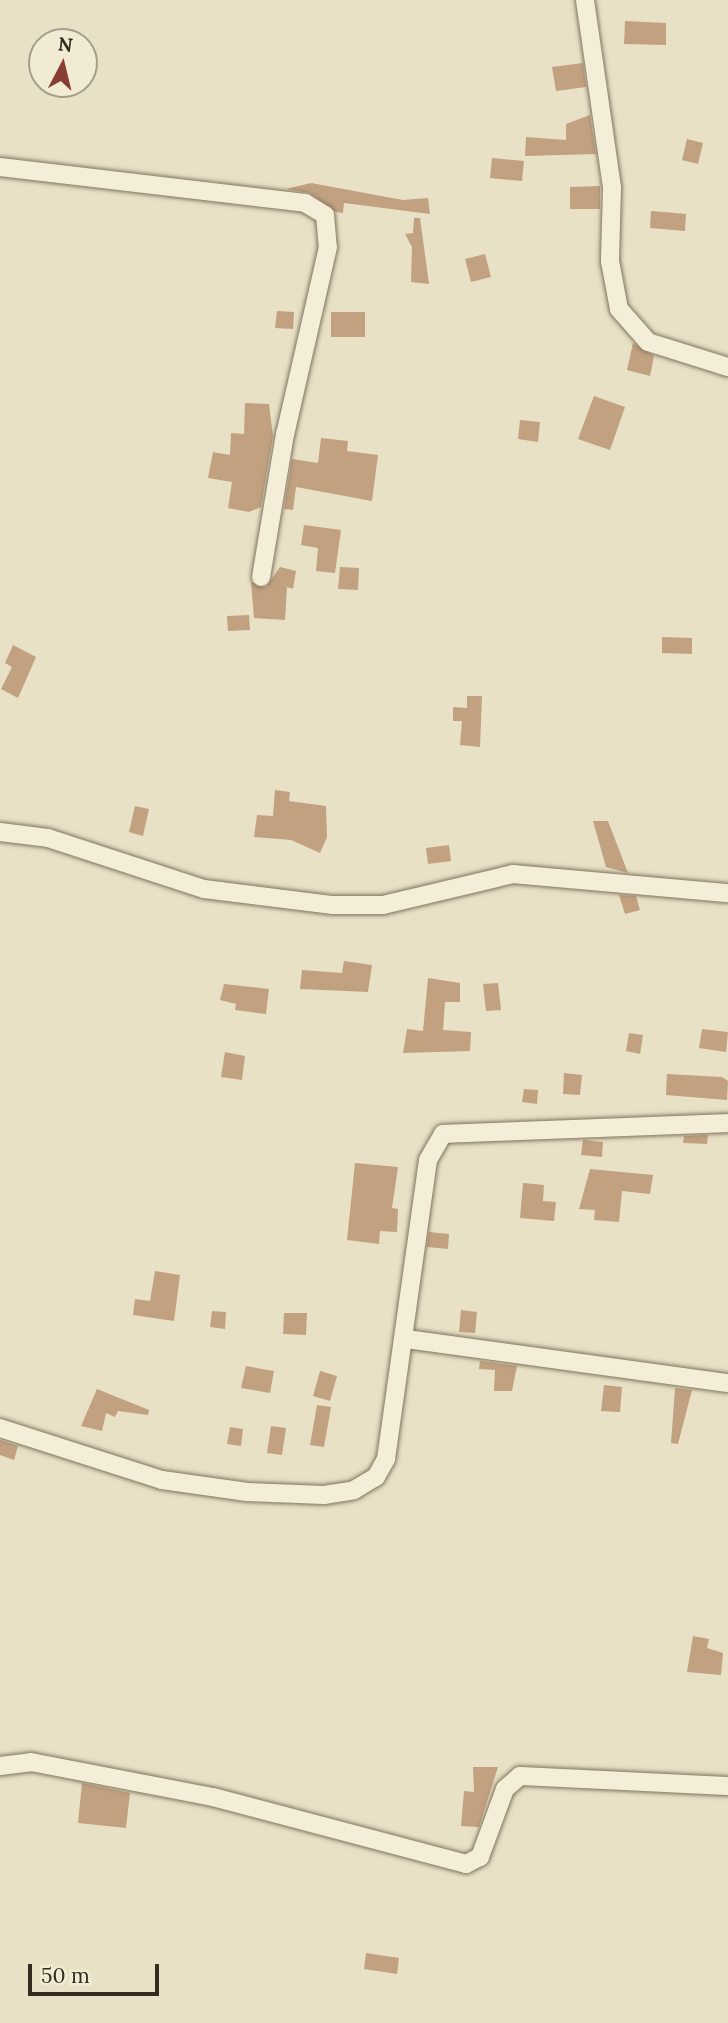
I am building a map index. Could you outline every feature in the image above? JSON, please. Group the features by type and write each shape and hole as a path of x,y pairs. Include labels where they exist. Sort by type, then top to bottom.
{"street":[{"path":"584,0 612,188 610,261 619,309 648,342 728,367"},
{"path":"0,167 296,201 325,215 328,247 285,434 261,577"},
{"path":"0,832 48,838 204,889 334,905 383,905 513,874 728,893"},
{"path":"0,1428 162,1480 247,1492 354,1490 376,1477 386,1460 406,1339 428,1160 443,1134 728,1123"},
{"path":"406,1339 728,1383"},
{"path":"0,1766 31,1762 213,1797 466,1864 480,1857 505,1789 520,1776 728,1786"}],"building":[{"path":"625,21 666,23 666,45 624,44"},
{"path":"583,63 586,87 556,91 552,67"},
{"path":"590,115 596,154 525,156 526,137 566,140 566,124"},
{"path":"687,139 703,143 698,164 682,160"},
{"path":"492,158 524,161 522,181 490,178"},
{"path":"311,183 403,200 428,198 430,214 344,203 343,213 336,212 310,193 286,189"},
{"path":"600,186 600,209 570,209 570,187"},
{"path":"651,211 686,214 685,231 650,228"},
{"path":"414,218 420,218 429,284 411,282 412,247 405,234 413,233"},
{"path":"485,254 491,277 471,282 465,259"},
{"path":"277,311 294,312 293,329 275,328"},
{"path":"331,312 365,312 365,337 331,337"},
{"path":"633,343 654,356 650,376 627,370"},
{"path":"594,396 625,407 610,450 578,439"},
{"path":"245,403 269,404 273,436 261,507 249,512 228,508 232,482 208,478 213,452 230,455 231,433 244,434"},
{"path":"520,420 540,422 538,442 518,439"},
{"path":"321,438 348,441 347,451 378,455 372,501 296,487 293,510 284,509 292,459 318,463"},
{"path":"304,525 341,530 335,573 316,571 318,548 301,545"},
{"path":"280,567 296,571 293,589 287,587 285,620 254,618 251,582 266,587"},
{"path":"340,567 359,568 358,590 338,589"},
{"path":"249,615 250,630 228,631 227,616"},
{"path":"662,637 692,638 692,654 662,653"},
{"path":"13,645 36,657 18,698 1,689 12,667 5,663"},
{"path":"467,696 482,696 480,747 460,745 462,721 453,721 453,707 467,708"},
{"path":"275,790 290,792 289,801 326,806 327,837 320,853 291,840 254,837 257,815 273,816"},
{"path":"135,806 149,809 143,836 129,832"},
{"path":"593,821 608,821 628,873 606,867"},
{"path":"449,845 451,861 428,864 426,848"},
{"path":"619,895 636,896 640,910 625,914"},
{"path":"344,961 372,965 368,992 300,989 302,970 342,973"},
{"path":"428,978 460,983 460,1002 445,1002 443,1030 471,1032 470,1051 403,1053 407,1029 423,1031"},
{"path":"498,983 501,1010 486,1011 483,984"},
{"path":"224,984 269,989 266,1014 235,1010 236,1004 220,1000"},
{"path":"702,1029 728,1032 726,1052 699,1048"},
{"path":"629,1033 643,1035 640,1054 626,1051"},
{"path":"225,1052 245,1056 242,1080 221,1077"},
{"path":"564,1073 582,1075 580,1095 563,1094"},
{"path":"667,1074 722,1077 728,1081 727,1100 666,1095"},
{"path":"524,1089 538,1090 537,1104 522,1102"},
{"path":"708,1135 707,1144 683,1143 684,1136"},
{"path":"583,1140 603,1142 602,1157 581,1155"},
{"path":"355,1163 398,1167 392,1208 398,1209 397,1232 380,1231 379,1244 347,1240"},
{"path":"590,1169 653,1175 650,1194 622,1191 619,1222 594,1220 595,1210 579,1209"},
{"path":"523,1183 544,1185 543,1201 556,1202 554,1221 520,1218"},
{"path":"429,1232 449,1234 448,1249 427,1247"},
{"path":"155,1271 180,1275 174,1321 133,1315 135,1299 150,1301"},
{"path":"461,1310 477,1312 475,1333 459,1332"},
{"path":"212,1311 226,1312 225,1329 210,1327"},
{"path":"284,1313 307,1313 306,1335 283,1334"},
{"path":"480,1361 517,1366 512,1391 494,1391 495,1370 479,1369"},
{"path":"246,1366 274,1371 270,1393 241,1388"},
{"path":"320,1371 337,1376 330,1401 313,1396"},
{"path":"604,1385 622,1387 620,1412 601,1411"},
{"path":"675,1388 692,1390 678,1444 671,1443"},
{"path":"97,1389 149,1410 148,1415 118,1411 115,1417 106,1413 102,1431 81,1426"},
{"path":"317,1405 331,1407 324,1447 310,1445"},
{"path":"271,1426 286,1428 282,1455 267,1453"},
{"path":"230,1427 243,1429 241,1446 227,1444"},
{"path":"0,1440 18,1446 14,1460 0,1455"},
{"path":"693,1636 709,1639 707,1648 723,1653 721,1675 687,1672"},
{"path":"473,1767 498,1767 479,1827 461,1826 464,1791 474,1792"},
{"path":"82,1783 130,1793 126,1828 78,1823"},
{"path":"366,1953 399,1958 397,1974 364,1969"}]}
